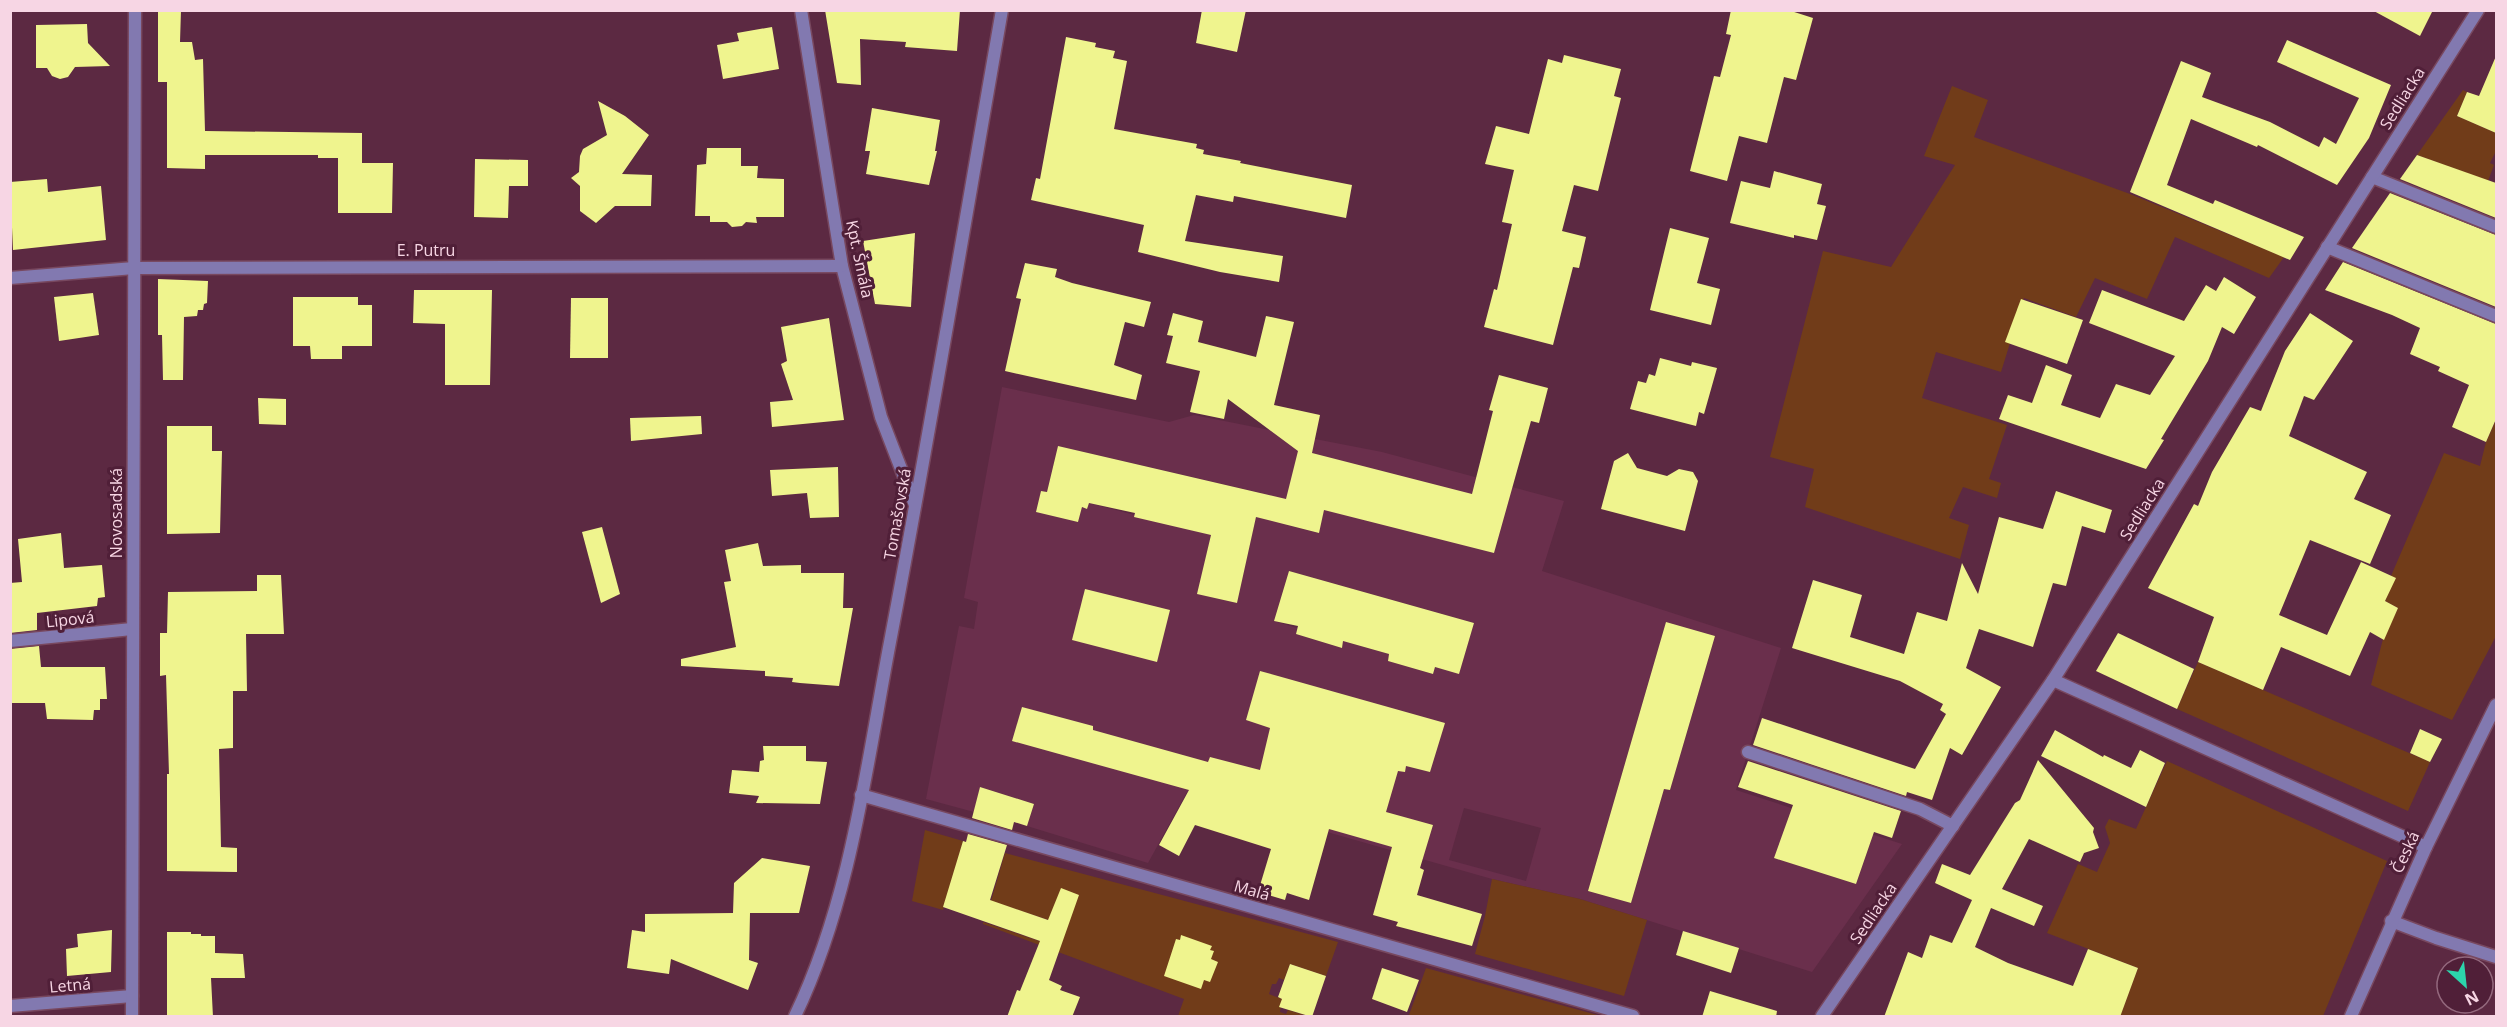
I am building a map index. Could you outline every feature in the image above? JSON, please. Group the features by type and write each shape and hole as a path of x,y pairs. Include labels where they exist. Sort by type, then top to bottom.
{"street":[{"name":"Novosadská","path":"132,1017 135,10"},
{"name":"Kpt. Šmála","path":"801,10 842,266 881,417 916,507"},
{"name":"Tomašovská","path":"795,1017 828,936 848,862 916,507 1002,10"},
{"name":"Sedliacka","path":"1822,1017 2053,680 2478,10"},
{"path":"2372,177 2496,227"},
{"path":"2327,247 2496,316"},
{"name":"E. Putru","path":"10,278 134,268 842,266"},
{"name":"Lipová","path":"10,641 132,629"},
{"path":"2053,680 2426,847"},
{"name":"Česká","path":"2351,1017 2391,921 2496,705"},
{"path":"1749,752 1920,809 1953,826"},
{"name":"Malá","path":"861,795 1633,1017"},
{"path":"2391,921 2496,957"},
{"name":"Letná","path":"10,1006 132,996"}],"shaded area":[{"path":"1952,86 1988,100 1974,137 2130,194 2284,257 2269,278 2175,237 2147,299 2095,278 2076,317 2024,298 2001,372 1936,352 1922,398 2007,425 1989,479 2001,483 1997,498 1963,487 1949,518 1969,525 1960,559 1805,507 1814,469 1770,457 1823,251 1891,267 1955,165 1924,156"},
{"path":"2463,90 2467,92 2457,116 2496,133 2496,151 2490,163 2494,165 2488,181 2417,155"},
{"path":"1002,387 1169,422 1194,415 1382,452 1564,501 1542,571 1781,648 1736,790 1902,844 1812,972 1580,899 1492,879 1187,792 1148,863 1027,826 1034,804 980,787 974,812 926,799 959,626 974,629 978,602 964,598","holes":["1058,446 1261,493 1237,603 1198,594 1211,535 1089,503 1087,509 1082,507 1078,522 1037,512 1041,491 1047,492","1292,506 1323,514 1318,533 1287,525","1289,571 1474,623 1459,673 1435,667 1433,674 1388,661 1389,654 1343,641 1342,648 1296,634 1297,628 1274,621","1666,622 1715,636 1670,790 1664,789 1631,903 1588,891","1464,808 1541,828 1526,881 1449,860","1789,816 1871,841 1856,884 1775,858"]},
{"path":"2496,420 2496,636 2452,720 2371,685 2383,639 2398,608 2385,601 2395,578 2391,576 2444,453 2480,466 2486,442"},
{"path":"2198,662 2430,762 2408,811 2177,709"},
{"path":"2167,761 2387,861 2323,1016 2120,1016 2138,968 2047,933 2078,864 2097,872 2110,843 2105,827 2109,819 2136,829"},
{"path":"925,830 963,841 943,910 912,901"},
{"path":"1005,853 1338,942 1326,976 1290,964 1284,980 1279,978 1276,984 1272,984 1269,994 1282,999 1280,1012 1286,1014 1288,1010 1307,1016 1178,1016 1184,999 983,924 983,922 1060,948 1067,926 991,901"},
{"path":"1492,879 1580,899 1647,920 1624,996 1475,954"},
{"path":"1426,968 1601,1016 1409,1015"}],"building":[{"path":"158,10 181,10 180,42 192,42 195,60 203,59 205,131 362,133 362,163 393,163 392,213 338,213 338,158 318,158 318,155 205,155 205,169 167,168 167,82 158,82"},
{"path":"825,10 960,10 957,51 905,47 906,42 860,39 861,85 837,83"},
{"path":"1202,10 1246,10 1237,52 1196,43"},
{"path":"1731,10 1788,10 1813,18 1796,80 1784,77 1767,143 1739,136 1727,181 1690,171 1714,76 1720,77 1731,35 1726,34"},
{"path":"2372,10 2433,10 2420,36"},
{"path":"87,24 88,43 110,66 75,67 68,77 60,79 52,76 47,68 36,68 36,25"},
{"path":"772,27 779,69 723,79 717,45 739,41 737,33"},
{"path":"1066,37 1096,43 1095,47 1115,51 1113,58 1127,61 1114,129 1197,144 1196,148 1204,150 1203,154 1352,185 1346,218 1234,196 1233,202 1196,195 1185,241 1283,256 1279,282 1220,272 1138,252 1144,225 1031,200 1036,178 1040,179"},
{"path":"2287,40 2391,85 2369,138 2337,185 2258,145 2257,147 2191,119 2167,185 2213,204 2215,200 2304,237 2290,260 2130,192 2181,61 2211,73 2202,97 2270,122 2319,147 2324,137 2336,144 2359,98 2277,62"},
{"path":"1564,55 1621,69 1614,96 1621,98 1598,191 1574,185 1562,231 1586,237 1579,268 1573,267 1553,345 1484,327 1494,289 1497,290 1512,224 1502,222 1514,170 1485,164 1496,126 1529,134 1548,59 1562,63"},
{"path":"2496,56 2496,133 2457,116 2467,92 2479,96"},
{"path":"598,101 625,116 649,135 622,174 652,175 651,206 615,206 596,223 580,211 580,186 571,178 579,172 583,149 607,135"},
{"path":"872,108 940,120 935,151 937,151 929,185 866,174 870,151 865,151"},
{"path":"707,148 741,148 741,166 758,166 757,178 784,179 784,217 756,217 757,223 746,222 742,226 732,227 727,222 710,222 710,216 695,216 697,165 706,164"},
{"path":"2417,155 2496,183 2496,218 2400,179"},
{"path":"475,159 528,160 528,186 509,186 508,218 474,217"},
{"path":"1774,171 1822,184 1817,204 1826,206 1817,240 1794,235 1794,238 1730,223 1741,181 1770,188"},
{"path":"47,179 48,192 101,186 106,240 13,250 10,182"},
{"path":"2390,193 2496,235 2496,307 2352,248"},
{"path":"1670,228 1709,238 1697,283 1720,289 1711,325 1650,310"},
{"path":"915,233 911,307 875,304 863,241"},
{"path":"2343,262 2496,324 2496,419 2486,442 2452,427 2469,385 2438,371 2440,367 2410,354 2420,328 2325,290"},
{"path":"1025,263 1057,269 1055,277 1072,283 1151,302 1144,327 1125,322 1114,365 1142,375 1136,400 1005,371 1021,299 1016,298"},
{"path":"2224,277 2256,297 2234,334 2222,327 2208,361 2161,439 2164,440 2146,469 1999,419 2008,395 2032,403 2046,365 2072,375 2061,405 2100,418 2116,384 2150,395 2175,356 2089,323 2102,290 2184,321 2206,285 2216,291"},
{"path":"158,279 208,281 207,303 204,304 203,310 198,310 197,316 184,317 183,380 163,380 162,335 158,335"},
{"path":"414,290 492,290 490,385 445,385 445,324 413,323"},
{"path":"93,293 99,335 59,341 54,297"},
{"path":"293,297 358,297 358,305 372,305 372,346 342,346 342,359 311,359 310,346 293,346"},
{"path":"571,298 608,298 608,358 570,358"},
{"path":"2021,299 2083,320 2067,364 2005,342"},
{"path":"1173,313 1203,321 1198,342 1256,357 1266,316 1294,322 1274,405 1320,415 1312,453 1472,494 1493,411 1489,410 1499,375 1548,388 1539,423 1531,421 1494,553 1324,510 1319,533 1256,517 1237,603 1197,594 1211,535 1134,517 1135,513 1089,503 1087,509 1082,507 1078,522 1036,512 1041,491 1047,492 1058,446 1286,499 1298,451 1228,399 1224,419 1190,412 1200,371 1166,363 1173,336 1167,335"},
{"path":"2310,313 2353,341 2314,400 2304,396 2289,436 2367,472 2354,499 2391,515 2370,564 2310,540 2279,615 2327,635 2361,562 2396,578 2385,601 2398,608 2384,640 2370,632 2350,676 2281,647 2263,690 2198,662 2214,617 2148,588 2194,504 2198,506 2212,472 2250,407 2261,411 2285,351"},
{"path":"829,318 844,420 772,427 770,402 793,400 781,364 787,361 781,327"},
{"path":"1660,358 1691,366 1692,362 1717,368 1704,414 1699,412 1696,426 1630,409 1638,381 1646,383 1649,374 1655,376"},
{"path":"258,398 286,399 286,425 259,424"},
{"path":"701,416 702,434 631,441 630,418"},
{"path":"167,426 212,426 212,451 222,451 220,533 167,534"},
{"path":"1628,453 1637,468 1667,476 1679,469 1693,472 1698,481 1685,531 1601,509 1614,461"},
{"path":"838,467 839,517 810,518 807,493 772,496 770,470"},
{"path":"2056,491 2112,510 2105,533 2082,526 2066,586 2053,583 2033,647 1979,629 1966,668 2001,687 1962,755 1950,748 1932,800 1907,792 1906,796 1753,745 1762,718 1915,769 1946,714 1940,710 1943,704 1900,681 1792,648 1813,580 1862,595 1850,637 1904,654 1917,612 1947,621 1962,563 1978,594 1999,517 2043,529"},
{"path":"602,527 620,594 601,603 582,532"},
{"path":"61,533 64,568 102,565 105,597 98,598 97,606 37,613 37,630 10,633 10,583 22,582 18,539"},
{"path":"758,543 763,566 801,565 801,573 844,573 843,608 853,608 839,686 792,682 793,678 765,676 765,671 681,666 681,659 736,647 724,582 731,581 725,550"},
{"path":"1289,571 1474,623 1459,674 1435,667 1433,674 1388,661 1389,654 1343,641 1342,648 1296,634 1298,626 1274,621"},
{"path":"257,575 281,575 284,634 246,634 247,691 233,691 233,748 219,749 221,847 237,848 237,872 167,871 167,774 169,774 166,675 160,676 160,633 167,633 168,592 257,591"},
{"path":"1085,589 1170,610 1157,662 1072,640"},
{"path":"1666,622 1715,636 1670,790 1664,789 1631,903 1588,891"},
{"path":"2118,633 2194,669 2177,709 2096,671"},
{"path":"39,646 41,667 105,667 107,699 100,699 100,710 94,710 93,720 47,719 45,703 10,703 10,649"},
{"path":"1260,671 1445,723 1430,772 1406,766 1405,772 1398,771 1386,812 1433,825 1420,868 1424,870 1417,895 1482,914 1472,946 1396,926 1398,922 1373,915 1392,847 1329,829 1309,900 1287,893 1285,900 1258,892 1271,849 1195,825 1179,856 1159,845 1189,790 1012,741 1022,707 1093,726 1093,730 1208,762 1210,757 1260,770 1270,728 1246,720"},
{"path":"2420,729 2442,739 2430,762 2410,753"},
{"path":"2055,730 2103,757 2104,755 2131,768 2140,750 2165,763 2146,807 2041,756"},
{"path":"763,746 806,746 806,761 827,762 820,804 756,803 759,796 729,793 732,770 759,772 760,761 764,760"},
{"path":"2038,760 2094,828 2093,832 2099,848 2084,853 2080,862 2029,839 2002,889 2043,906 2034,926 1991,908 1975,947 2008,963 2073,986 2088,949 2138,968 2120,1017 1884,1017 1908,952 1922,958 1930,935 1952,943 1972,900 1935,883 1942,864 1970,875 2015,803 2020,800"},
{"path":"1748,761 1901,811 1892,838 1874,832 1856,884 1774,858 1793,805 1738,787"},
{"path":"980,787 1034,804 1027,826 1014,822 1012,830 972,818"},
{"path":"968,834 1007,845 990,900 1048,920 1061,888 1079,895 1049,980 1062,986 1060,990 1080,997 1072,1017 1007,1017 1040,941 943,907 963,841 966,842"},
{"path":"762,858 810,866 799,913 750,913 749,960 758,963 748,990 671,959 669,974 627,968 632,930 645,932 645,914 733,913 734,883"},
{"path":"112,930 111,972 67,976 66,949 78,947 77,934"},
{"path":"1683,931 1739,948 1731,973 1676,955"},
{"path":"167,932 191,932 191,934 201,934 201,936 215,936 215,953 243,954 245,978 211,978 213,1017 167,1017"},
{"path":"1181,935 1212,946 1210,950 1214,951 1211,959 1218,962 1210,982 1204,980 1201,989 1164,976 1176,939 1180,940"},
{"path":"1290,964 1326,976 1312,1017 1279,1007 1282,999 1278,997"},
{"path":"1382,968 1419,980 1407,1012 1372,999"},
{"path":"1710,991 1777,1011 1776,1017 1702,1017"}]}
